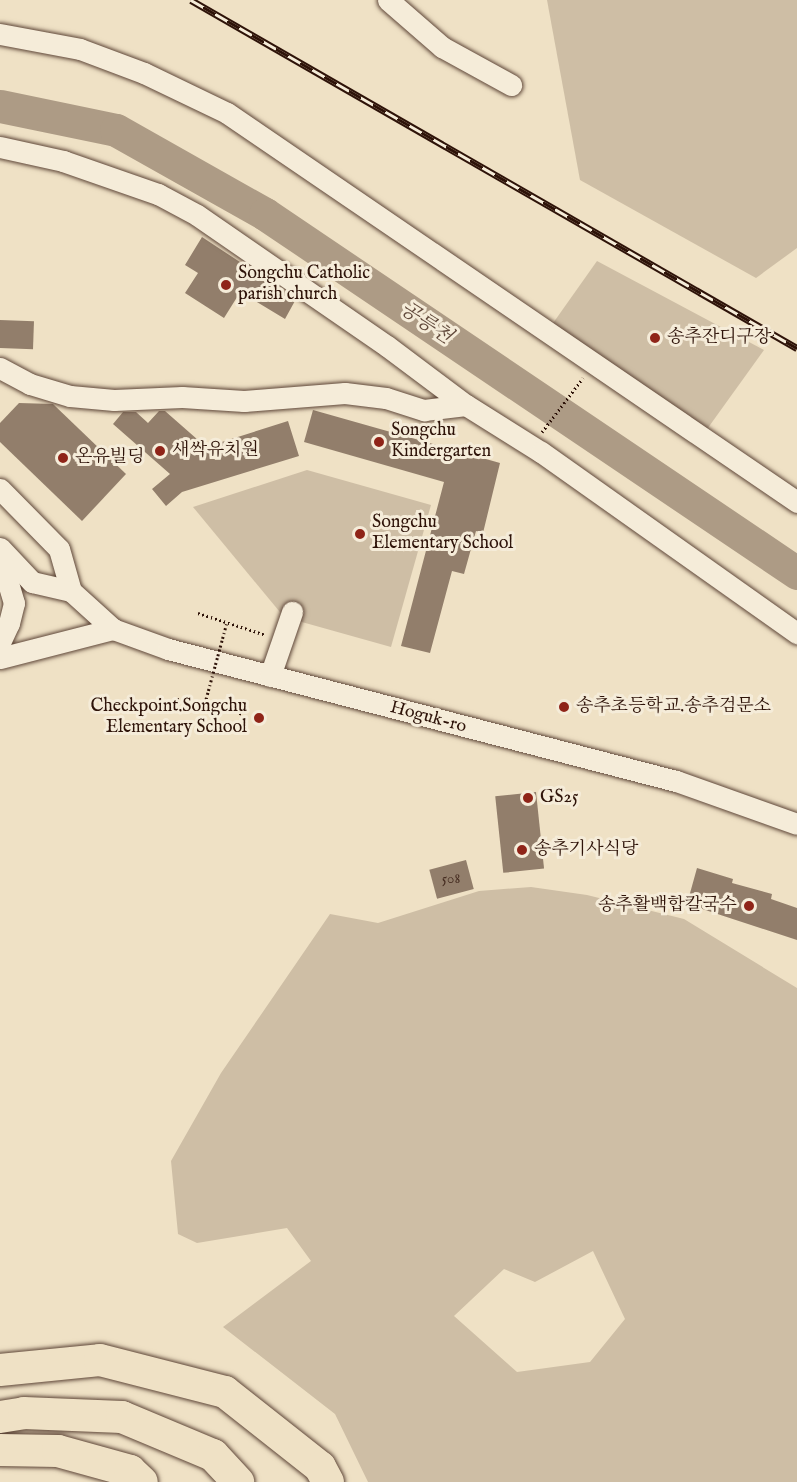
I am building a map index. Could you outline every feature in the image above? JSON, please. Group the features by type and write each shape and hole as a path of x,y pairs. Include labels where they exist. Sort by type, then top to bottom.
{"highway":[{"path":"0,1370 100,1360 225,1392 320,1467 328,1482"},
{"path":"0,1417 24,1413 122,1417 213,1455 238,1482"},
{"path":"0,1450 58,1451 130,1471 142,1482"}],"street":[{"path":"388,0 442,47 510,85"},
{"path":"0,34 80,50 144,73 227,113 797,502"},
{"path":"0,147 63,161 168,199 197,215 304,288 466,405 541,452 797,633"},
{"path":"0,368 30,384 81,397 114,400 182,397 244,401 345,393 387,398 424,410 466,405"},
{"path":"0,489 59,549 71,591"},
{"name":"Hoguk-ro","path":"0,548 32,582 71,591 113,629 168,649 676,781 797,824"},
{"path":"0,556 14,603 0,642"},
{"path":"270,676 292,612"},
{"path":"0,658 113,629"}],"path":[{"path":"537,439 582,378"},
{"path":"198,613 270,636"},
{"path":"205,703 226,622"},
{"path":"177,699 205,703 243,714"}],"shaded area":[{"path":"547,0 797,0 797,248 756,278 580,180"},
{"name":"송추잔디구장","path":"597,261 764,350 705,432 551,326"},
{"path":"307,470 431,505 391,647 284,617 193,507"},
{"path":"531,887 587,895 684,919 797,988 797,1482 368,1482 335,1414 223,1327 311,1261 287,1228 197,1243 178,1234 171,1161 221,1073 330,914 378,923 479,891","holes":["593,1251 625,1319 590,1362 517,1372 454,1316 504,1269 535,1282"]}],"building":[{"name":"Songchu Catholic parish church","path":"202,237 296,299 285,319 252,299 250,301 239,294 224,318 185,293 198,273 185,265"},
{"path":"0,320 34,321 33,349 0,348"},
{"name":"온유빌딩","path":"19,403 53,404 126,474 82,521 0,442 0,423"},
{"path":"313,410 500,463 483,533 476,531 464,574 452,571 430,653 401,646 444,482 304,442"},
{"path":"159,411 165,411 206,447 288,421 299,456 182,492 166,506 152,489 170,474 113,424 123,412 136,412 148,423"},
{"name":"송추기사식당","path":"536,792 544,869 503,873 495,796"},
{"path":"466,860 474,889 437,899 429,870"},
{"path":"697,868 733,879 732,883 772,894 771,899 797,908 797,940 687,904"}],"waterway":[{"name":"공릉천","path":"0,106 116,130 265,214 797,573"}],"railway":[{"path":"191,0 797,348"}],"place":[{"name":"Songchu Catholic parish church","path":"226,285"},
{"name":"송추잔디구장","path":"655,338"},
{"name":"Songchu Kindergarten","path":"379,442"},
{"name":"새싹유치원","path":"160,451"},
{"name":"온유빌딩","path":"63,458"},
{"name":"Songchu Elementary School","path":"360,534"},
{"name":"송추초등학교.송추검문소","path":"564,707"},
{"name":"Checkpoint.Songchu Elementary School","path":"259,718"},
{"name":"GS25","path":"528,798"},
{"name":"송추기사식당","path":"522,850"},
{"name":"송추활백합칼국수","path":"749,906"}]}
